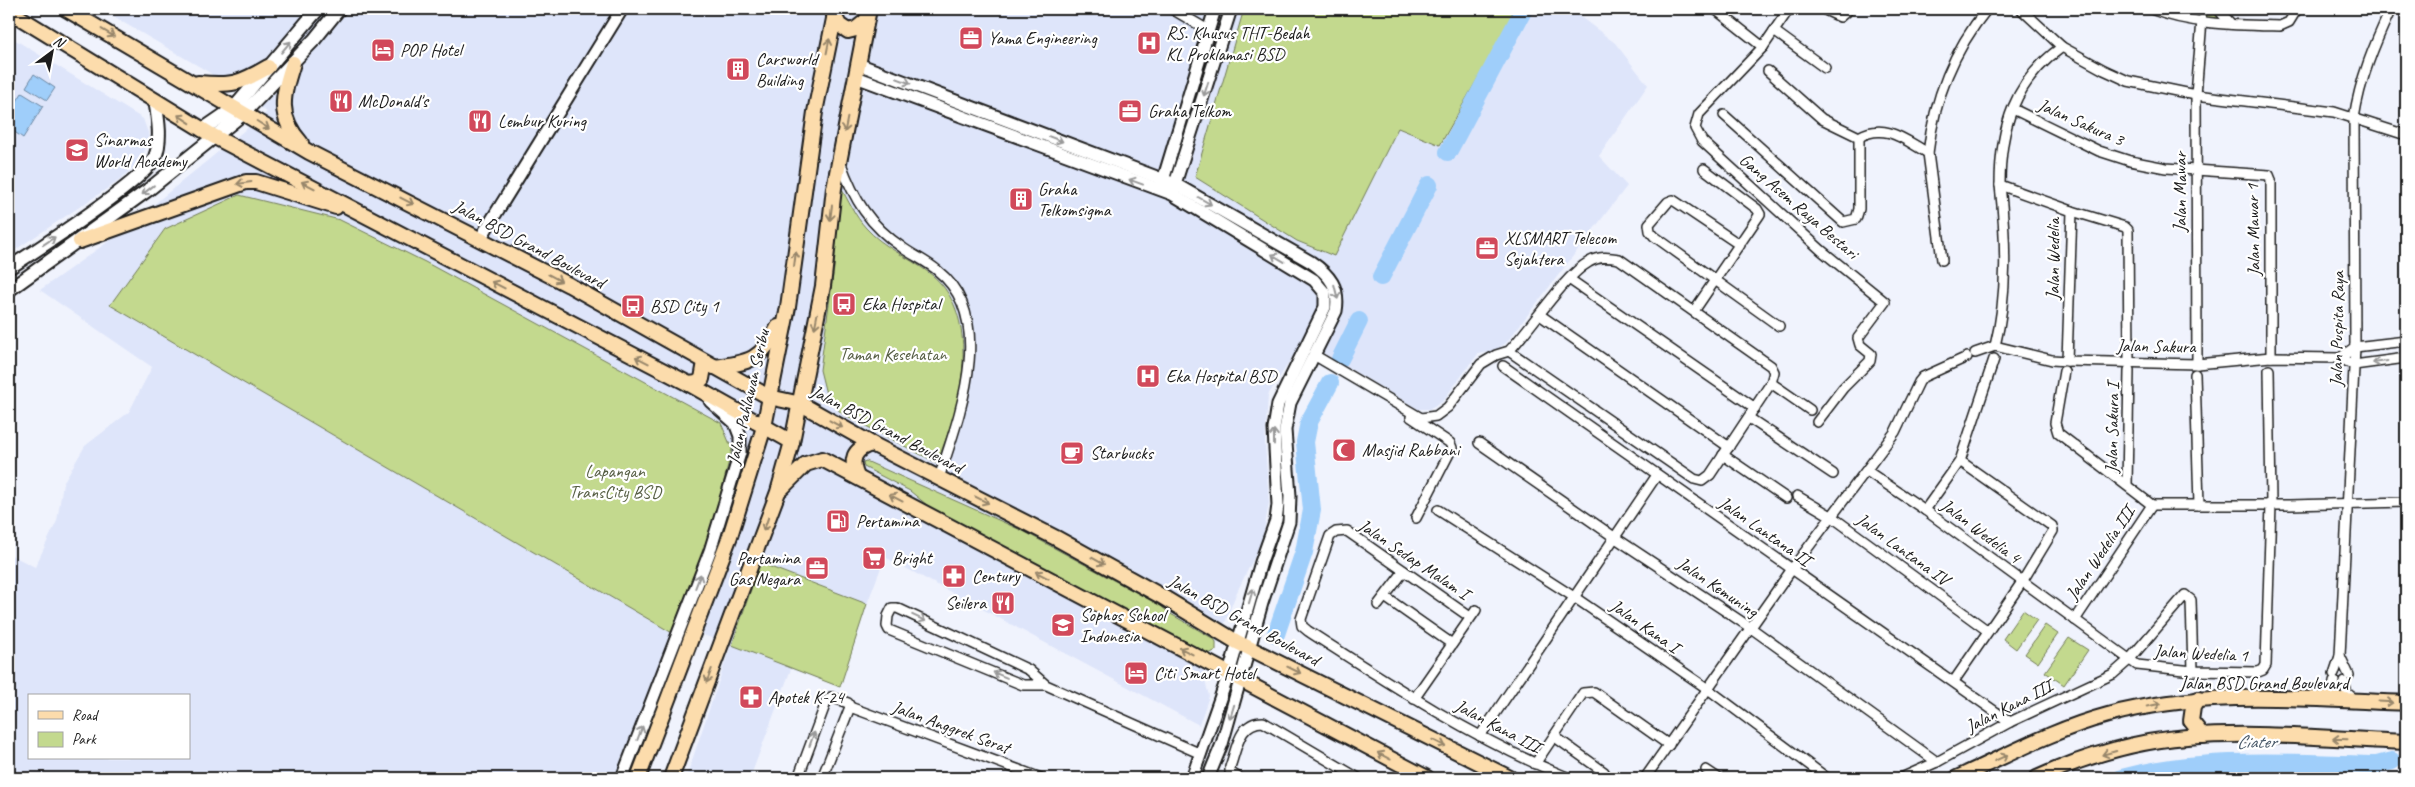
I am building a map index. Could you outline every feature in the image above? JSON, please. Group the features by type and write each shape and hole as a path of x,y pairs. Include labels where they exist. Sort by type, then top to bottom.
{"main road":[{"name":"Jalan BSD Grand Boulevard","path":"66,9 309,152 593,298 769,397 801,404 872,444 1153,592 1244,645 1510,778"},
{"path":"239,110 268,67 318,9"},
{"path":"9,290 80,241 148,190 208,133 239,110 293,62 339,9"},
{"path":"9,12 208,133 685,382 792,442"},
{"path":"835,12 839,25 848,31 856,29 868,15"},
{"name":"Jalan Pahlawan Seribu","path":"638,778 730,536 764,427 788,307 816,112 835,12"},
{"path":"671,778 778,492 792,442 823,286 832,206 868,15"},
{"path":"293,62 284,101 284,116 292,133 309,152"},
{"path":"192,83 228,86 248,79 268,67"},
{"path":"9,268 121,190 148,168 156,155 158,146 158,119 155,100"},
{"path":"80,241 246,182 256,182 375,219"},
{"path":"685,382 697,383 702,379 710,365 742,364 755,358 771,341 788,307"},
{"path":"857,477 853,467 854,457 863,446 872,444"},
{"path":"778,492 806,464 822,460 1427,778"},
{"name":"Jalan BSD Grand Boulevard","path":"1957,778 2051,735 2106,715 2155,704 2198,699 2406,703"},
{"path":"2198,699 2191,721 2197,732 2203,736"},
{"path":"2037,778 2065,766 2113,751 2159,741 2203,736 2406,742"}],"street":[{"path":"480,239 622,9"},
{"path":"1172,9 1208,30"},
{"path":"1162,185 1215,9"},
{"path":"1174,189 1231,9"},
{"path":"1715,9 1763,47"},
{"name":"Gang Asem Raya Bestari","path":"1789,9 1763,47 1699,114 1695,128 1699,137 1821,250 1885,302 1858,338 1860,345 1871,354 1870,361 1843,388 1817,422"},
{"path":"1823,9 1840,17 1849,9"},
{"path":"1942,260 1928,154 1934,118 1943,84 1962,45 1987,9"},
{"path":"2021,9 2062,46 2104,70 2128,81 2196,95 2334,112 2406,135"},
{"path":"2151,9 2163,14 2231,24 2280,26 2289,22 2298,9"},
{"path":"2218,9 2231,24"},
{"name":"Jalan Puspita Raya","path":"2322,700 2340,656 2355,347 2354,118 2358,91 2366,64 2390,9"},
{"name":"Jalan Mawar","path":"2197,364 2196,95 2202,20"},
{"path":"1774,31 1825,68"},
{"path":"1646,778 1792,570 1895,432 1923,377 1995,346 2003,306 2004,282 2004,234 2000,185 2002,140 2013,109 2030,76 2047,58 2062,46"},
{"path":"857,70 1002,118 1162,185"},
{"path":"857,70 997,130 1174,189 1311,262 1328,277 1337,290 1336,311 1314,355 1300,371"},
{"path":"1768,71 1822,119 1859,137"},
{"name":"Jalan Sakura 3","path":"2013,109 2099,151 2130,161 2166,168 2197,170"},
{"path":"1724,115 1843,222 1856,219 1859,209 1859,137"},
{"path":"997,130 1002,118"},
{"path":"1859,137 1870,130 1884,130 1928,154"},
{"path":"840,159 856,199 870,220 886,236 939,271 952,285 966,312 970,358 962,404 939,478"},
{"path":"1694,311 1760,214 1757,208 1704,169"},
{"name":"Jalan Mawar 1","path":"2197,170 2265,174 2270,177 2271,357"},
{"name":"Jalan Wedelia","path":"2000,185 2072,211 2067,361"},
{"path":"1174,189 1314,280 1325,293 1325,308 1300,371 1290,403 1285,430 1290,496 1289,522 1244,645 1229,673 1192,778"},
{"path":"1740,245 1673,200 1668,202 1649,224 1650,231 1654,236 1779,326"},
{"name":"Jalan Sakura I","path":"2072,211 2126,227 2128,230 2129,366 2127,486"},
{"path":"1314,355 1404,410 1421,418 1436,416 1448,406 1481,364 1496,355 1509,351 1569,279 1589,262 1605,256 1619,259 1771,366 1774,372 1771,384 1710,475 1702,481 1694,479 1509,351"},
{"path":"1569,279 1755,408"},
{"path":"1540,315 1729,447"},
{"path":"2340,358 2355,347 2406,341"},
{"name":"Jalan Sakura","path":"1995,346 2052,360 2129,366 2197,364 2271,357 2340,358 2354,365"},
{"path":"2354,365 2406,358"},
{"path":"1925,510 1960,461 1994,359"},
{"name":"Jalan Lantana II","path":"1503,366 2010,722"},
{"path":"2269,370 2271,504"},
{"path":"2064,372 2056,430 2152,505 2406,502"},
{"path":"2195,374 2198,505"},
{"path":"622,778 710,551 740,453 740,436 735,423 729,416 685,382"},
{"path":"1771,384 1810,410"},
{"path":"1404,410 1419,424 1450,443 1452,448 1416,518"},
{"path":"1748,418 1833,474"},
{"name":"Jalan Kemuning","path":"1479,443 1614,537 1751,628 1937,762"},
{"path":"1724,455 1786,498"},
{"path":"1954,681 2022,582 2052,534 2052,526 1960,461"},
{"name":"Jalan Wedelia 4","path":"1866,471 1925,510 2075,620"},
{"path":"1480,736 1657,475"},
{"name":"Jalan Lantana IV","path":"1797,496 1831,516 1988,631"},
{"name":"Jalan Wedelia 1","path":"2075,620 2129,660 2148,668 2193,671 2258,672 2263,670 2266,665 2271,504"},
{"name":"Jalan Wedelia III","path":"2075,620 2152,505"},
{"name":"Jalan Kana I","path":"1438,510 1574,597 1708,689 1828,778"},
{"name":"Jalan Sedap Malam I","path":"1414,699 1302,626 1301,619 1330,536 1336,532 1347,531 1404,571 1473,613 1452,644"},
{"path":"1378,606 1404,571"},
{"name":"Jalan Kana III","path":"1900,778 1937,762 2010,722 2113,674 2129,660 2182,597 2186,595 2191,600 2193,671"},
{"path":"1385,597 1452,644 1414,699"},
{"path":"1046,685 1023,685 889,630 887,626 888,616 892,608 897,608 1029,670 1046,685 1201,754"},
{"path":"1208,778 1242,680 1244,645"},
{"name":"Jalan Puspita Raya","path":"2340,656 2347,678 2347,693 2357,701"},
{"path":"1535,764 1583,694 1594,692 1669,745"},
{"name":"Jalan Anggrek Serat","path":"798,778 827,700 831,696 849,705 1041,778"},
{"name":"Jalan Kana III","path":"1414,699 1480,736 1535,764 1569,778"},
{"path":"822,778 849,705"},
{"path":"1239,778 1230,772 1230,767 1244,728 1253,722 1263,722 1358,778"},
{"name":"Jalan Kana III","path":"1555,737 1604,772 1608,778"},
{"path":"1706,770 1718,778"}],"shaded area":[{"path":"100,9 1570,9 1615,43 1648,85 1599,156 1627,186 1506,343 1495,351 1478,354 1442,402 1430,409 1418,409 1303,341 1268,395 1265,443 1269,503 1262,541 1236,594 1204,677 1209,696 1199,725 885,557 867,604 840,687 791,669 750,778 686,778 731,645 678,626 622,778 89,778 70,773 49,773 48,778 9,778 9,554 35,567 57,521 63,483 85,446 129,412 152,367 40,290 109,241 267,112 207,71"},
{"name":"Sinarmas World Academy","path":"9,36 143,119 150,138 140,161 117,182 9,254"}],"green space":[{"path":"1244,9 1511,9 1512,18 1440,145 1398,128 1334,256 1297,241 1195,177"},
{"path":"2161,9 2213,9 2223,19 2191,16"},
{"name":"Taman Kesehatan","path":"840,186 858,218 873,235 928,272 942,285 952,300 958,317 962,335 963,354 960,391 954,416 937,463 841,413 826,394 820,370 834,268"},
{"name":"Lapangan TransCity BSD","path":"239,195 340,220 425,262 721,423 732,449 708,544 674,634 110,305 165,229"},
{"path":"866,461 1023,531 1161,606 1169,613 1214,639 1216,650 1205,654 933,510 910,491 864,467 863,462"},
{"path":"760,563 867,604 840,687 732,645"},
{"path":"2023,610 2037,620 2016,649 2003,639"},
{"path":"2045,625 2058,634 2038,663 2025,654"},
{"path":"2069,638 2088,650 2064,685 2045,672"}],"water":[{"path":"34,74 55,88 47,100 26,87"},
{"path":"22,93 43,106 23,138 9,128 9,114"}],"waterway":[{"path":"1448,152 1524,9"},
{"path":"1381,277 1429,185"},
{"path":"1340,359 1359,321"},
{"path":"1276,634 1304,552 1312,510 1305,442 1309,422 1330,383"},
{"name":"Ciater","path":"2122,778 2184,766 2248,762 2377,765 2392,761"}],"place":[{"name":"Yama Engineering","path":"971,38"},
{"name":"RS. Khusus THT-Bedah KL Proklamasi BSD","path":"1149,43"},
{"name":"POP Hotel","path":"383,50"},
{"name":"Carsworld Building","path":"738,69"},
{"name":"McDonald's","path":"341,101"},
{"name":"Graha Telkom","path":"1130,111"},
{"name":"Lembur Kuring","path":"480,121"},
{"name":"Sinarmas World Academy","path":"77,150"},
{"name":"Graha Telkomsigma","path":"1021,199"},
{"name":"XLSMART Telecom Sejahtera","path":"1487,248"},
{"name":"Eka Hospital","path":"844,304"},
{"name":"BSD City 1","path":"633,306"},
{"name":"Eka Hospital BSD","path":"1148,376"},
{"name":"Masjid Rabbani","path":"1344,450"},
{"name":"Starbucks","path":"1072,453"},
{"name":"Pertamina","path":"838,521"},
{"name":"Bright","path":"874,558"},
{"name":"Pertamina Gas Negara","path":"817,568"},
{"name":"Century","path":"954,576"},
{"name":"Seilera","path":"1003,603"},
{"name":"Sophos School Indonesia","path":"1063,625"},
{"name":"Citi Smart Hotel","path":"1136,673"},
{"name":"Apotek K-24","path":"751,697"}]}
